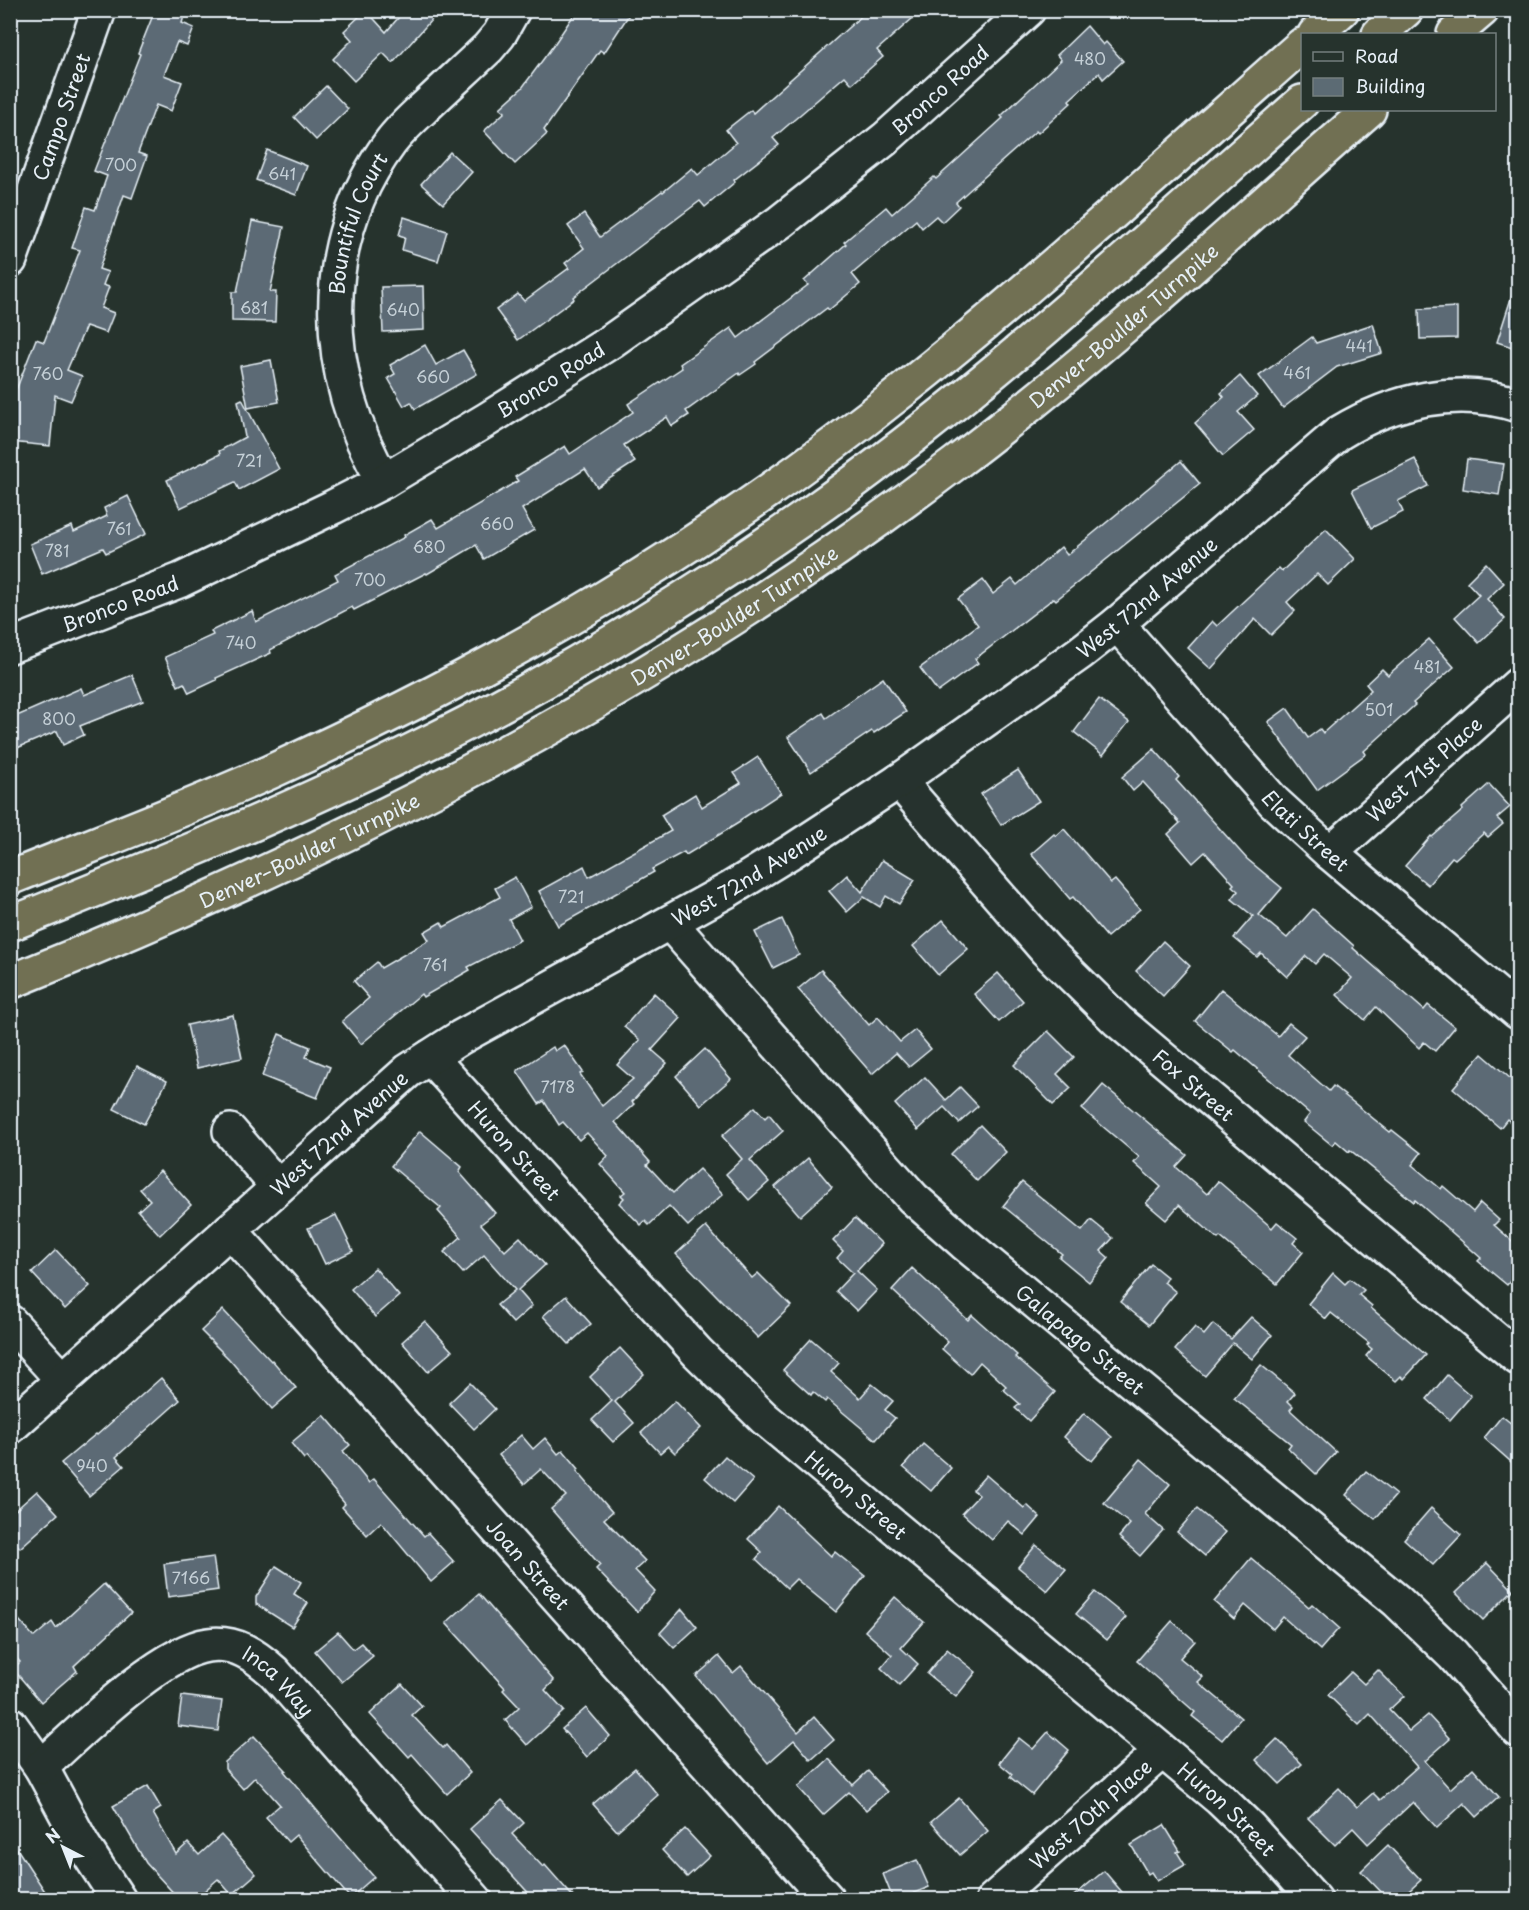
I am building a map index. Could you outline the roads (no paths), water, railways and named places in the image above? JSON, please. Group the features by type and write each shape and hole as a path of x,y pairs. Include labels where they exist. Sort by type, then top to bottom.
{"highway":[{"path":"1316,33 1342,10"},
{"path":"1380,33 1407,10"},
{"path":"1455,33 1482,10"},
{"path":"10,878 223,792 344,737 489,663 634,580 791,474 903,391 997,313 1301,46"},
{"path":"10,924 246,828 411,752 542,682 689,594 815,509 881,461 958,400 1089,289 1301,103"},
{"name":"Denver–Boulder Turnpike","path":"10,982 191,906 372,822 525,743 671,659 744,613 892,510 1018,414 1089,356 1369,111"}],"street":[{"name":"Campo Street","path":"10,260 99,10"},
{"name":"Bountiful Court","path":"384,481 370,458 349,407 339,362 335,281 344,237 359,196 390,142 403,127 488,48 499,35 513,10"},
{"name":"Bronco Road","path":"10,646 181,580 333,507 384,481 610,342 780,222 885,139 1028,10"},
{"name":"West 72nd Avenue","path":"10,1427 391,1085 461,1037 670,923 783,856 899,781 1080,653 1117,624 1321,447 1375,413 1413,401 1452,396 1483,398 1518,405"},
{"name":"Elati Street","path":"1117,624 1274,802 1330,853 1518,1012"},
{"name":"West 71st Place","path":"1330,853 1518,686"},
{"name":"Fox Street","path":"899,781 1046,951 1118,1021 1518,1358"},
{"name":"Galapago Street","path":"670,923 913,1197 973,1251 1397,1601 1453,1655 1518,1730"},
{"name":"Huron Street","path":"430,1057 697,1352 764,1418 1220,1799 1315,1899"},
{"path":"230,1131 278,1186"},
{"name":"Joan Street","path":"230,1230 828,1899"},
{"path":"10,1322 63,1380"},
{"name":"Inca Way","path":"41,1767 128,1691 170,1661 188,1651 208,1645 228,1645 254,1655 274,1672 476,1899"},
{"path":"10,1724 41,1767 83,1845 119,1899"},
{"name":"West 70th Place","path":"993,1899 1162,1751"}]}
